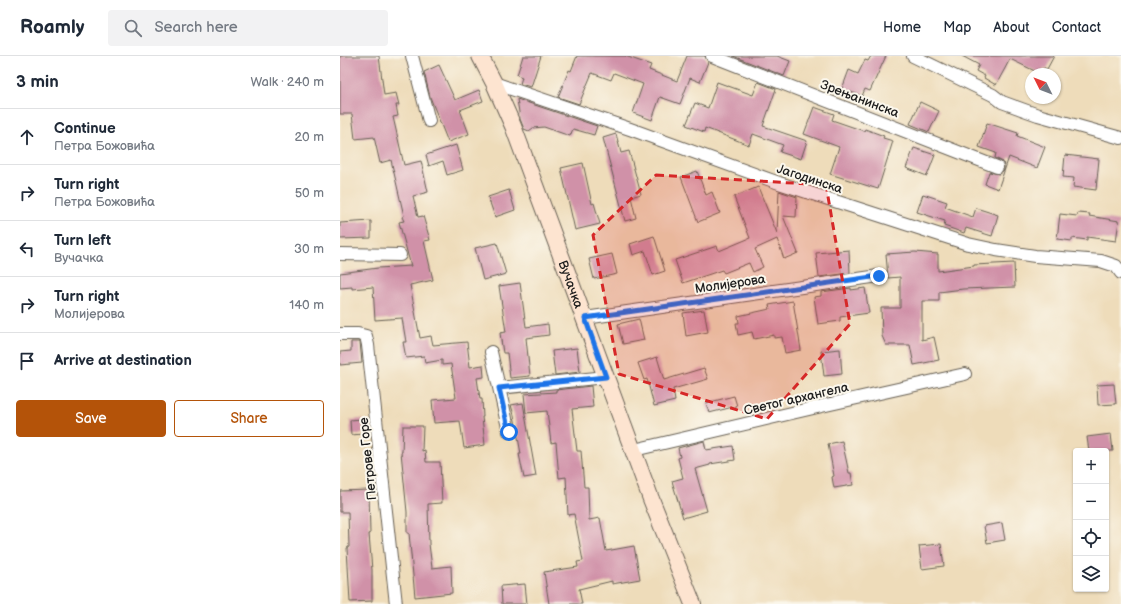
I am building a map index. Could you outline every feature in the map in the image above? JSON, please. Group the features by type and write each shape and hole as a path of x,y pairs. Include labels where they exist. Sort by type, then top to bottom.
{"street":[{"path":"412,56 429,121"},
{"name":"Вучачка","path":"480,56 513,126 651,499 693,604"},
{"name":"Зрењанинска","path":"712,56 997,167"},
{"path":"913,56 993,95 1002,102 1038,115 1121,138"},
{"name":"Јагодинска","path":"494,83 630,129 779,183 968,244 1035,256 1101,261 1116,266 1121,272"},
{"path":"340,254 400,255"},
{"name":"Молијерова","path":"585,318 879,276"},
{"name":"Петрове Горе","path":"340,334 358,334 366,336 368,345 396,604"},
{"path":"491,352 509,432"},
{"name":"Светог архангела","path":"634,450 965,374"},
{"path":"499,388 606,377"}],"highlighted area":[{"path":"656,175 826,185 850,324 767,419 619,374 593,235"}],"building":[{"path":"340,56 379,56 384,95 396,93 399,105 396,105 398,116 393,117 404,165 421,161 428,192 413,196 418,217 423,216 430,240 424,241 433,280 410,285 420,338 431,336 433,345 467,342 470,367 483,365 484,377 477,378 480,399 482,399 485,445 464,448 460,421 434,423 432,400 456,398 451,364 442,365 442,360 425,363 424,356 406,358 403,342 406,342 402,318 375,320 373,287 352,289 352,287 340,288 340,273 378,268 411,266 399,222 404,221 402,217 404,216 391,160 380,163 374,137 355,139 352,114 340,114"},
{"path":"523,56 541,56 531,87 520,84 522,77 517,75"},
{"path":"577,56 625,56 651,65 649,70 677,81 687,56 705,56 708,62 700,82 690,78 680,104 660,97 652,120 633,113 643,84 614,73 611,80 592,73 579,104 558,97 569,70 571,71"},
{"path":"733,56 777,56 790,61 784,76"},
{"path":"871,56 886,56 870,91 865,89 862,96 842,89 849,70 858,74 865,60 868,61"},
{"path":"962,56 1054,56 1048,68 1029,68 1010,59 996,85 976,71 979,65"},
{"path":"439,65 455,100 479,90 483,101 460,110 469,134 448,142 430,97 424,72"},
{"path":"717,82 753,95 758,82 776,89 763,126 807,141 801,159 780,152 783,145 753,134 749,145 705,128 704,132 686,125 695,103 708,108"},
{"path":"517,99 597,126 594,135 573,129 570,136 544,127 533,128 529,131 524,129 520,119"},
{"path":"920,102 939,111 929,132 910,124"},
{"path":"814,107 834,114 832,120 864,131 865,129 893,141 878,189 830,174 839,147 804,134"},
{"path":"987,123 1018,133 1017,136 1045,147 1037,168 1009,157 998,189 985,184 989,172 999,174 1004,170 1003,162 995,158 996,153 979,147"},
{"path":"616,134 621,153 629,151 641,194 631,197 636,218 625,221 603,138"},
{"path":"456,145 463,170 447,175 443,161 429,166 426,155"},
{"path":"914,148 935,155 927,176 906,168"},
{"path":"1065,155 1099,159 1096,190 1073,187 1074,178 1063,177"},
{"path":"583,163 592,204 594,203 600,224 575,230 561,168"},
{"path":"697,171 706,195 712,192 720,213 698,222 681,177"},
{"path":"758,187 777,233 779,191 797,197 796,217 783,216 798,253 784,259 777,239 755,249 763,267 753,272 749,263 724,273 722,270 683,283 675,260 717,246 719,251 750,238 734,197"},
{"path":"509,190 515,210 495,217 488,197"},
{"path":"923,194 947,202 945,207 973,217 976,208 998,215 992,236 966,228 964,233 944,226 945,221 917,212"},
{"path":"1078,213 1090,214 1089,216 1119,221 1116,241 1087,237 1087,240 1072,238 1072,241 1057,239 1060,214 1077,216"},
{"path":"371,221 371,238 340,239 340,223"},
{"path":"654,236 665,271 653,275 645,251 633,255 630,244"},
{"path":"497,243 506,274 483,280 475,248"},
{"path":"849,250 850,273 819,277 816,253"},
{"path":"915,252 938,254 938,271 974,265 1014,263 1015,287 963,289 939,292 939,301 922,301 922,340 934,337 939,360 914,365 910,345 886,345 882,336 881,308 900,308 900,277 888,278 886,254"},
{"path":"612,254 617,274 594,279 589,259"},
{"path":"520,283 526,327 548,324 549,335 526,338 530,376 510,378 507,353 503,353 500,333 506,332 499,286"},
{"path":"851,288 851,290 865,288 869,313 840,317 840,321 818,324 814,297 821,296 821,292"},
{"path":"793,301 801,350 785,353 782,337 774,338 774,335 754,339 752,332 738,335 736,323 739,323 738,316 770,309 769,305"},
{"path":"704,310 708,332 686,336 683,313"},
{"path":"639,319 644,340 623,344 618,324"},
{"path":"351,342 360,342 362,363 340,365 340,352 351,351"},
{"path":"577,348 580,372 555,375 552,351"},
{"path":"840,349 842,374 824,376 821,351"},
{"path":"657,357 664,380 704,368 708,379 673,389 675,401 654,406 647,379 644,380 638,363"},
{"path":"1114,384 1116,404 1098,405 1097,385"},
{"path":"591,386 593,407 572,409 577,451 581,451 584,487 588,487 589,520 600,518 606,551 634,546 640,579 612,584 612,581 579,589 582,604 549,604 544,572 578,567 577,562 583,561 574,514 568,515 566,477 559,478 556,442 551,443 547,411 526,413 524,394 556,392 556,390"},
{"path":"734,396 737,406 709,413 706,403"},
{"path":"523,403 536,476 524,478 519,454 521,454 511,405"},
{"path":"362,419 363,434 351,435 350,420"},
{"path":"403,426 423,426 422,451 425,450 426,462 440,462 442,503 428,504 429,544 432,568 451,566 452,593 415,597 409,533 407,533 407,512 401,452"},
{"path":"1111,434 1113,451 1109,451 1109,448 1089,448 1087,437"},
{"path":"704,441 706,450 733,446 735,460 710,464 695,469 707,511 683,518 672,481 683,478 678,458 680,457 678,448"},
{"path":"842,441 853,485 834,488 832,477 834,476 828,444"},
{"path":"369,490 372,601 350,602 347,548 349,547 348,512 340,512 340,491"},
{"path":"1002,523 1005,540 987,543 984,526"},
{"path":"941,544 944,566 922,569 919,546"},
{"path":"525,584 527,604 502,604 501,586"}],"route":[{"path":"509,432 499,388 606,377 585,318 879,276"}]}
